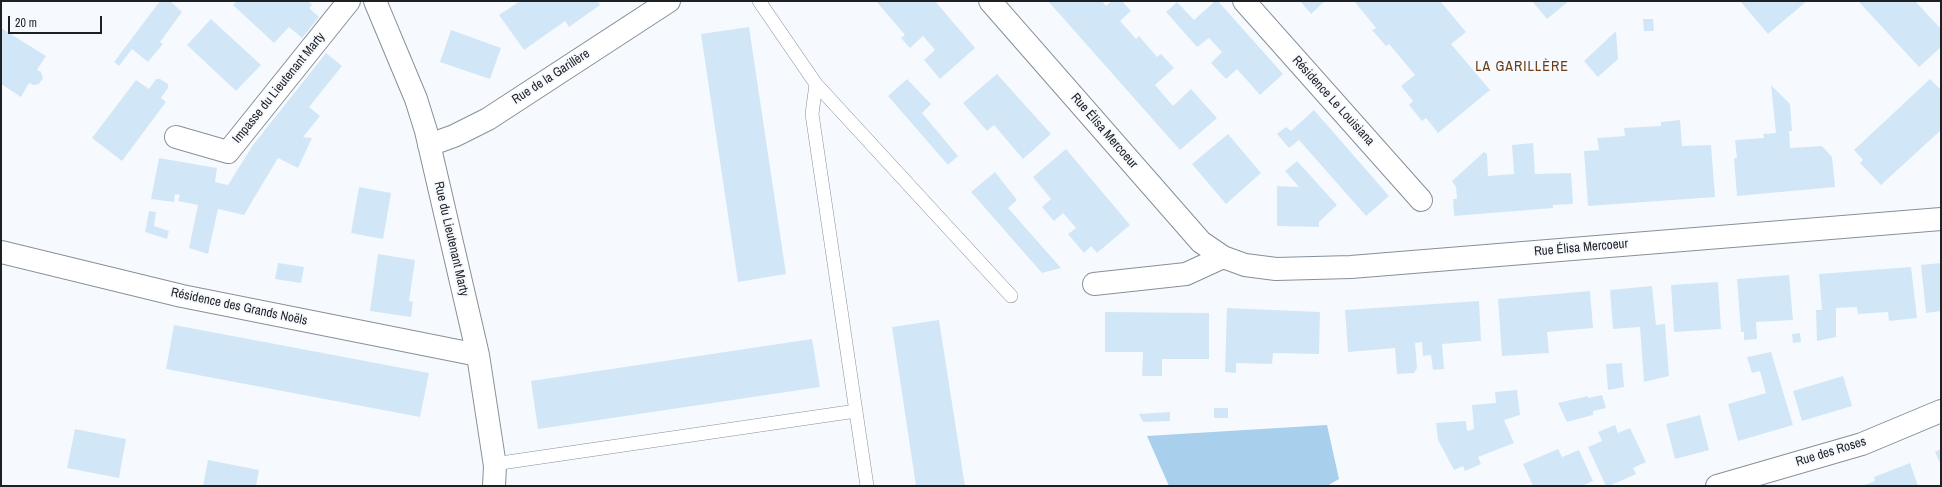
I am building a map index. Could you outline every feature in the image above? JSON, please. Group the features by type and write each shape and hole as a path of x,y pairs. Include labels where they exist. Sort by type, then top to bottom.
{"street":[{"name":"Impasse du Lieutenant Marty","path":"176,137 228,152 349,1"},
{"name":"Rue du Lieutenant Marty","path":"375,1 416,99 429,145 478,355 494,464 494,486"},
{"name":"Rue de la Garillère","path":"429,145 454,136 488,119 669,1"},
{"name":"Rue Élisa Mercoeur","path":"990,1 1201,242 1223,257 1245,265 1276,269 1351,267 1941,219"},
{"name":"Résidence Le Louisiana","path":"1244,1 1421,200"},
{"name":"Résidence des Grands Noëls","path":"1,252 182,296 478,355"},
{"path":"1094,284 1186,274 1223,257"},
{"name":"Rue des Roses","path":"1717,486 1862,444 1941,411"}],"lane":[{"path":"759,1 816,84 1011,296"},
{"path":"816,84 812,114 867,486"},
{"path":"494,464 856,411"}],"shaded area":[{"path":"1327,425 1339,479 1327,486 1169,486 1147,436"}],"building":[{"path":"160,1 170,1 182,12 160,42 163,44 148,62 132,49 119,66 114,62"},
{"path":"237,1 308,1 312,5 309,8 319,17 302,38 289,27 274,43 233,5"},
{"path":"520,1 598,1 600,5 569,27 565,21 524,50 499,15"},
{"path":"876,1 935,1 975,48 940,79 924,60 935,50 923,36 910,48 901,38 905,35"},
{"path":"1048,1 1102,1 1106,6 1112,1 1122,1 1131,11 1120,21 1136,39 1139,36 1157,57 1161,54 1174,68 1155,85 1173,106 1191,89 1217,118 1180,150"},
{"path":"1215,1 1218,1 1283,74 1260,95 1237,69 1226,79 1211,63 1222,52 1209,38 1197,47 1166,12 1177,2 1194,20"},
{"path":"1300,1 1325,1 1311,14"},
{"path":"1354,1 1440,1 1466,32 1451,44 1490,90 1438,133 1426,118 1422,121 1409,105 1413,101 1401,86 1415,75 1389,44 1386,46 1372,30 1376,28"},
{"path":"1532,1 1569,1 1547,19"},
{"path":"1740,1 1807,1 1768,34"},
{"path":"1915,1 1941,29 1941,47 1919,67 1859,2"},
{"path":"211,19 261,65 236,91 187,45"},
{"path":"1643,19 1653,19 1654,31 1644,31"},
{"path":"749,27 786,274 738,282 701,34"},
{"path":"1,28 46,56 37,70 41,72 43,78 39,84 33,85 29,83 21,97 1,84"},
{"path":"451,30 501,48 490,79 440,62"},
{"path":"1616,31 1618,59 1598,77 1584,61"},
{"path":"326,53 342,66 309,107 320,116 303,137 312,138 298,168 278,158 244,215 218,209 208,254 189,248 198,205 178,201 180,195 175,194 174,202 151,199 159,158 217,168 215,182 228,185 253,145"},
{"path":"997,74 1051,134 1023,159 994,125 987,131 963,103"},
{"path":"156,79 160,79 168,84 168,88 161,98 166,102 122,161 92,138 136,80 149,89"},
{"path":"907,79 931,104 922,113 958,156 948,165 888,96"},
{"path":"1930,79 1941,90 1941,130 1881,185 1860,163 1863,160 1854,150"},
{"path":"1771,85 1790,104 1792,131 1789,131 1790,148 1822,146 1832,157 1835,187 1737,196 1734,158 1737,158 1735,140 1764,138 1763,134 1776,133"},
{"path":"1314,110 1389,196 1366,216 1299,140 1289,148 1277,134 1286,127 1291,131"},
{"path":"1680,120 1682,146 1711,145 1715,197 1588,206 1584,151 1599,150 1597,138 1625,136 1624,128 1661,126 1661,122"},
{"path":"1228,134 1261,173 1226,204 1192,164"},
{"path":"1533,143 1535,174 1571,173 1573,204 1553,205 1553,208 1454,216 1453,199 1457,199 1456,187 1452,181 1484,152 1487,154 1488,176 1514,174 1512,145"},
{"path":"1066,149 1130,225 1097,253 1091,246 1084,253 1068,234 1076,228 1063,213 1054,221 1042,207 1051,199 1033,177"},
{"path":"1297,161 1337,205 1319,222 1319,227 1277,226 1277,186 1299,187 1285,171"},
{"path":"995,172 1017,200 1008,208 1061,268 1042,273 971,192"},
{"path":"359,187 391,193 383,239 351,233"},
{"path":"149,211 156,212 154,226 169,231 167,239 145,232"},
{"path":"378,254 415,260 409,301 413,302 411,317 370,311"},
{"path":"278,263 304,267 301,283 275,279"},
{"path":"1941,263 1941,311 1926,313 1921,265"},
{"path":"1911,267 1917,318 1889,321 1888,312 1858,314 1857,307 1836,308 1836,337 1817,341 1816,310 1822,310 1819,274"},
{"path":"1789,275 1793,320 1756,322 1757,339 1744,340 1744,332 1741,332 1737,279"},
{"path":"1718,282 1721,329 1674,332 1671,285"},
{"path":"1652,286 1656,325 1665,324 1669,376 1644,382 1640,327 1613,329 1610,290"},
{"path":"1590,291 1593,328 1547,332 1549,353 1502,356 1498,299"},
{"path":"1479,301 1481,341 1442,344 1444,369 1433,370 1431,355 1423,356 1422,342 1415,343 1417,368 1414,373 1397,374 1395,348 1348,352 1345,310"},
{"path":"1227,308 1320,312 1319,354 1273,353 1272,364 1236,363 1236,373 1225,372"},
{"path":"1105,312 1209,313 1209,359 1162,359 1162,376 1142,376 1143,352 1105,352"},
{"path":"939,320 965,486 916,486 892,327"},
{"path":"174,325 429,373 420,417 166,369"},
{"path":"1800,333 1801,342 1793,343 1792,334"},
{"path":"812,339 820,387 538,429 531,381"},
{"path":"1771,352 1793,425 1738,441 1728,404 1766,393 1760,371 1752,373 1747,357"},
{"path":"1622,363 1624,387 1608,390 1606,364"},
{"path":"1843,376 1852,406 1802,421 1793,391"},
{"path":"1517,390 1520,415 1504,420 1514,443 1478,457 1481,464 1465,471 1463,466 1454,470 1438,440 1436,423 1466,421 1467,431 1474,429 1472,405 1496,403 1495,392"},
{"path":"1602,395 1606,408 1593,411 1593,415 1567,422 1558,403 1588,396 1588,398"},
{"path":"1214,408 1228,408 1228,418 1214,418"},
{"path":"1170,412 1170,421 1143,422 1139,414"},
{"path":"1700,415 1709,450 1675,459 1666,424"},
{"path":"1615,425 1618,433 1630,428 1646,462 1633,468 1636,474 1606,486 1588,447 1602,441 1598,432"},
{"path":"75,429 126,439 119,478 67,468"},
{"path":"1558,449 1562,457 1579,450 1593,481 1582,486 1533,486 1523,464"},
{"path":"1941,449 1941,465 1935,452"},
{"path":"208,460 259,470 256,486 203,486"},
{"path":"1910,463 1918,486 1862,486 1875,481 1874,477"}],"district":[{"name":"LA GARILLÈRE","path":"1522,67"}]}
